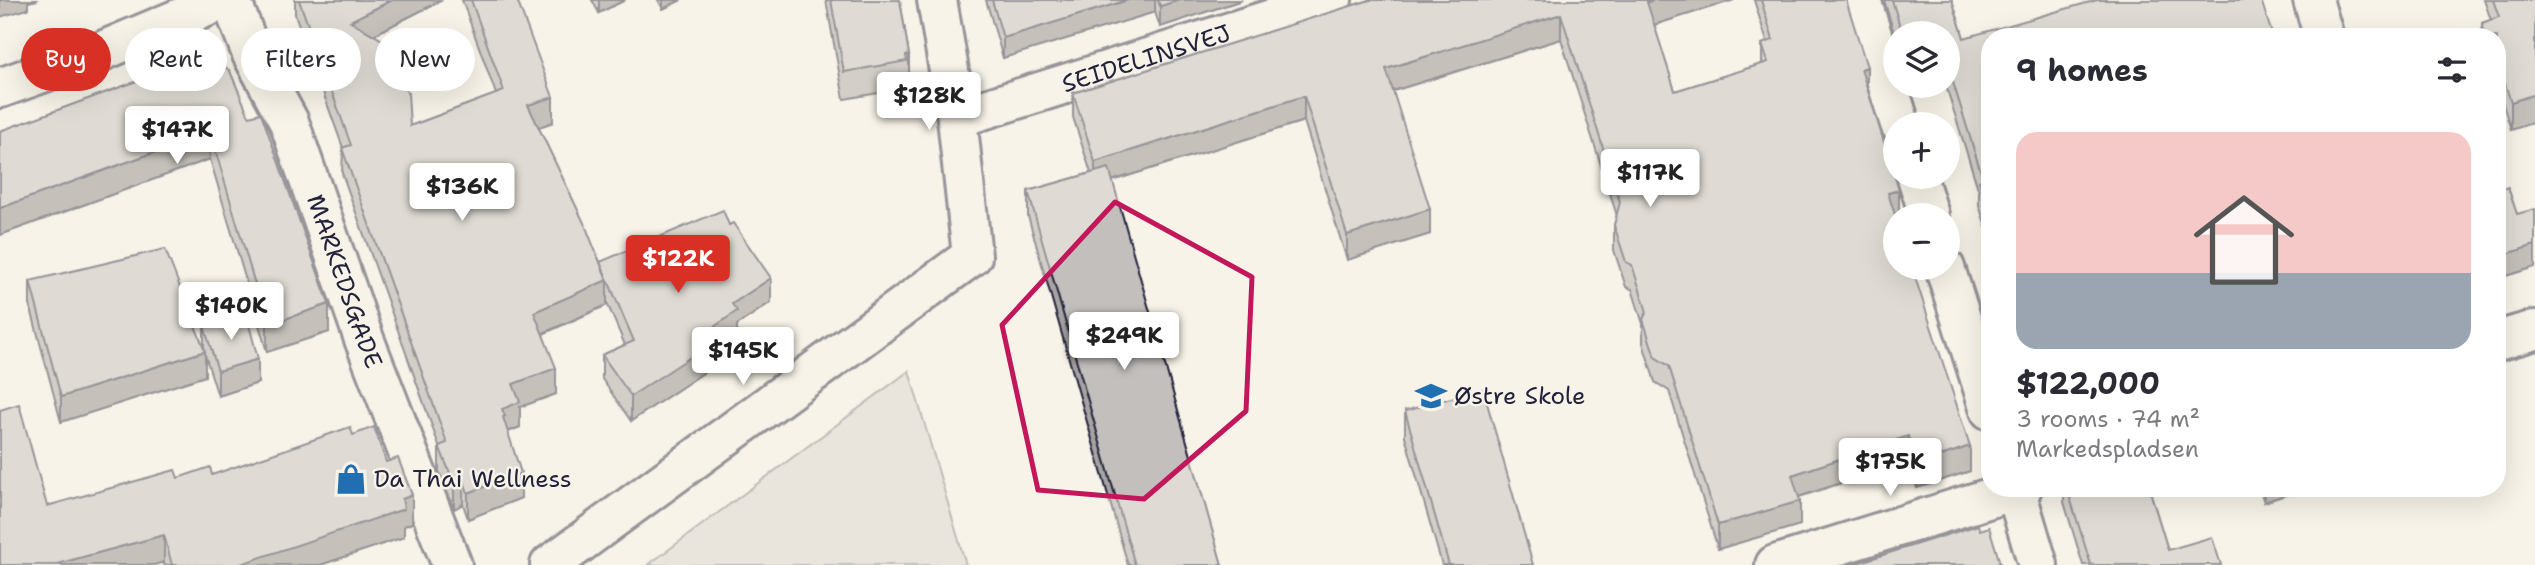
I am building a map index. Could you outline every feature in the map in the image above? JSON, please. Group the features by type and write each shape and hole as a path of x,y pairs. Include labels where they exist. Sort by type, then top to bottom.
{"street":[{"path":"0,88 95,54 223,0"},
{"name":"MARKEDSGADE","path":"231,0 252,54 289,122 364,339 452,565"},
{"path":"550,565 972,256 957,118 937,0"},
{"name":"SEIDELINSVEJ","path":"957,118 1332,0"},
{"path":"1861,0 1896,112"},
{"path":"2313,0 2321,28"},
{"path":"1949,280 1981,382"},
{"path":"2506,338 2535,330"},
{"path":"1775,565 1992,497"},
{"path":"2019,497 2038,565"}],"highlighted area":[{"path":"1115,202 1252,277 1246,411 1144,499 1038,490 1002,325"}],"shaded area":[{"path":"909,371 966,565 648,565"}],"building":[{"path":"299,0 392,0 350,21 375,36 375,91 408,93 410,126 504,91 471,0 517,0 553,97 528,105 585,225 607,280 534,312 556,368 513,384 520,402 502,409 521,473 468,493 463,478 454,483 439,446 447,443 342,148 351,145 332,91 361,91 361,28 309,28"},
{"path":"831,0 900,0 909,55 906,56 907,61 844,72"},
{"path":"992,0 1128,0 1003,38"},
{"path":"1158,0 1180,0 1160,6"},
{"path":"1370,0 1654,0 1647,2 1675,91 1768,62 1762,44 1773,40 1761,0 1846,0 1867,67 1861,69 1883,139 1883,189 1899,190 1888,193 1891,203 1883,203 1883,280 1916,280 1970,446 1917,464 1908,436 1792,475 1800,501 1718,525 1669,366 1655,357 1643,319 1647,312 1632,265 1626,262 1614,225 1620,202 1561,14 1386,69 1430,209 1347,235 1304,96 1095,162 1073,93"},
{"path":"1892,0 1952,0 1959,21 1898,21"},
{"path":"2097,0 2261,0 2270,28 1999,28"},
{"path":"2493,0 2535,0 2535,94 2511,102 2506,86 2506,28 2483,28 2482,23 2499,17"},
{"path":"1960,25 1964,38 1981,33 1981,173 1958,98"},
{"path":"227,68 230,71 249,116 261,113 329,304 267,325 210,132 0,208 0,131 125,85 125,91 227,91"},
{"path":"1109,168 1222,565 1135,565 1028,191"},
{"path":"2508,187 2517,214 2535,209 2535,245 2506,254"},
{"path":"723,210 729,225 733,223 771,278 732,304 737,311 714,327 721,337 631,396 602,355 634,341 600,262"},
{"path":"165,249 205,351 61,397 30,281"},
{"path":"246,313 258,359 218,371 204,326"},
{"path":"1483,389 1533,565 1449,565 1405,411"},
{"path":"19,404 47,506 175,470 178,478 210,467 212,475 350,427 353,435 374,427 386,462 398,458 412,495 402,499 404,509 238,565 172,565 164,535 53,565 0,565 0,410"},
{"path":"2070,497 2152,497 2168,550 2212,537 2221,565 2091,565"},
{"path":"1978,525 1980,530 1989,527 2000,563 1851,565"}],"place":[{"name":"Østre Skole","path":"1431,396"},
{"name":"Da Thai Wellness","path":"351,479"}]}
